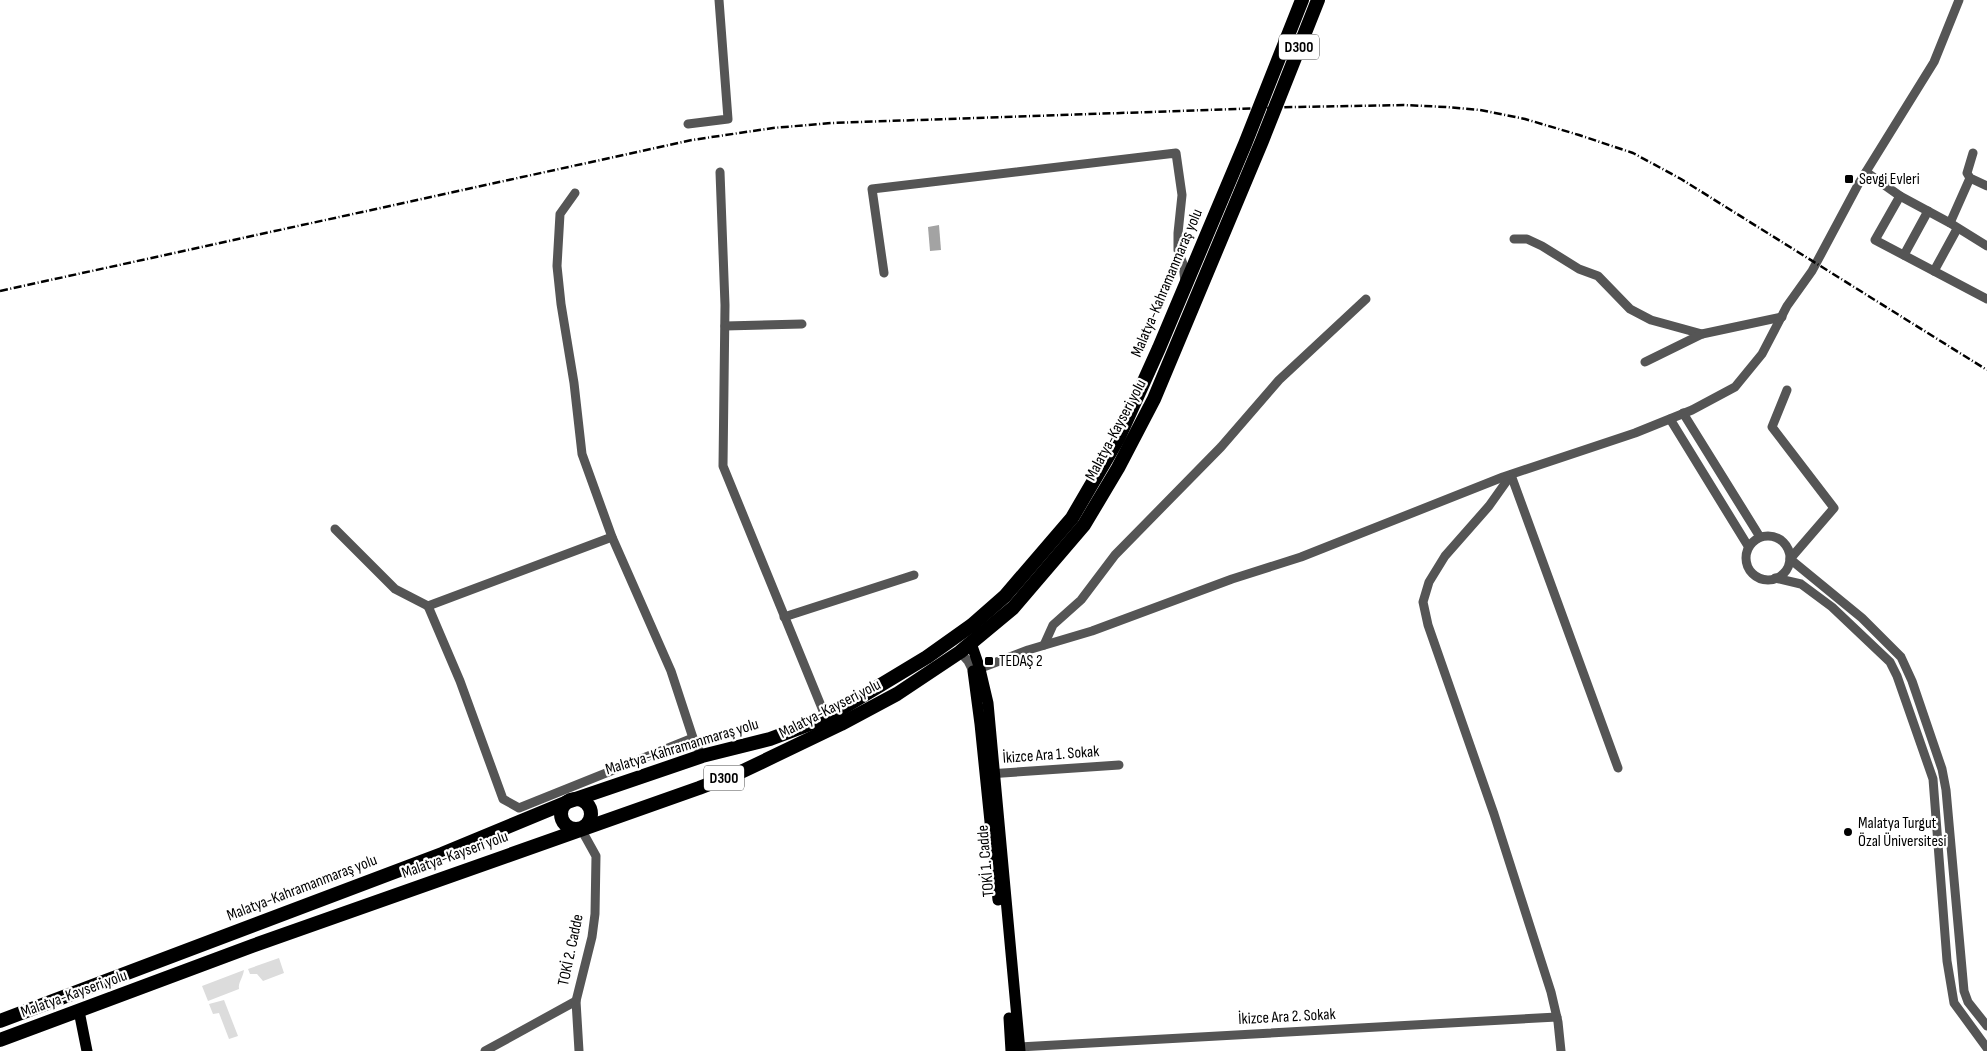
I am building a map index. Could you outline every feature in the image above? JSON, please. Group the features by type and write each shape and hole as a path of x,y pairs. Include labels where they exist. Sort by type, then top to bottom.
{"highway":[{"name":"Malatya-Kahramanmaraş yolu","path":"0,1020 442,854 570,801 702,756 770,739 826,718 928,657 972,625 1006,596 1072,518 1118,438 1159,348 1245,144 1274,92 1302,0"},
{"name":"Malatya-Kayseri yolu","path":"0,1040 252,946 743,771 841,724 897,694 966,648 1012,608 1084,525 1118,468 1154,399 1262,141 1274,92 1318,0"},
{"path":"570,801 584,802 590,808 590,818 581,829 567,826 562,817 563,808 570,801"}],"main road":[{"name":"TOKİ 1. Cadde","path":"966,648 977,670 990,774 1007,989 1017,1050"},
{"path":"79,1011 87,1051"}],"street":[{"path":"688,124 728,119 720,0"},
{"path":"977,670 1092,631 1232,578 1301,557 1511,475 1635,433 1683,413 1735,386 1762,354 1787,306 1812,271 1866,172 1934,62 1959,0"},
{"path":"884,273 872,189 1176,153 1182,195 1178,250 1183,264 1185,284"},
{"path":"1973,153 1967,173 1970,178 1987,186"},
{"path":"720,172 725,326 723,466 826,718"},
{"path":"1866,172 1900,196 1987,246"},
{"path":"1934,271 1954,226 1970,178"},
{"path":"575,193 560,214 557,266 582,454 612,537 671,671 693,738 702,756"},
{"path":"1900,196 1875,240 1987,299"},
{"path":"1904,255 1928,211"},
{"path":"1514,239 1527,239 1579,269 1598,276 1630,309 1651,320 1702,334"},
{"path":"1044,646 1053,625 1081,600 1115,555 1221,447 1279,380 1366,299"},
{"path":"1645,362 1702,334 1782,317"},
{"path":"725,326 802,324"},
{"path":"1787,390 1772,427 1834,508 1790,558 1785,572 1775,578 1765,580 1752,573 1745,560 1748,546 1760,537 1767,535 1781,540 1789,551 1790,558 1862,618 1900,657 1912,681 1942,769 1946,790 1964,991 1968,1002 1987,1026"},
{"path":"1683,413 1760,537"},
{"path":"1670,419 1748,546"},
{"path":"1511,475 1618,768"},
{"path":"1511,475 1489,506 1445,556 1429,582 1423,602 1428,625 1494,814 1551,992 1557,1016 1561,1051"},
{"path":"335,529 395,589 428,606 460,681 503,799 519,808 693,738"},
{"path":"428,606 612,537"},
{"path":"784,617 914,575"},
{"path":"1775,578 1801,584 1832,607 1890,662 1897,676 1933,780 1947,961 1954,1003 1987,1048"},
{"name":"İkizce Ara 1. Sokak","path":"990,774 1119,765"},
{"name":"TOKİ 2. Cadde","path":"579,1051 576,1001 592,937 595,914 596,856 581,829"},
{"path":"485,1051 576,1001"},
{"name":"İkizce Ara 2. Sokak","path":"1017,1050 1557,1016"}],"shaded area":[{"path":"939,225 941,250 930,251 928,227"},
{"path":"279,958 284,973 263,981 257,974 250,974 248,969"},
{"path":"244,970 239,989 208,1001 202,986"},
{"path":"224,1000 238,1036 229,1039 219,1013 213,1014 209,1004"}],"railway":[{"path":"0,291 692,140 773,128 831,123 1404,105 1480,110 1525,119 1633,153 1681,179 1987,370"}],"place":[{"name":"Sevgi Evleri","path":"1849,179"},
{"name":"TEDAŞ 2","path":"989,661"},
{"name":"Malatya Turgut Özal Üniversitesi","path":"1848,832"}]}
